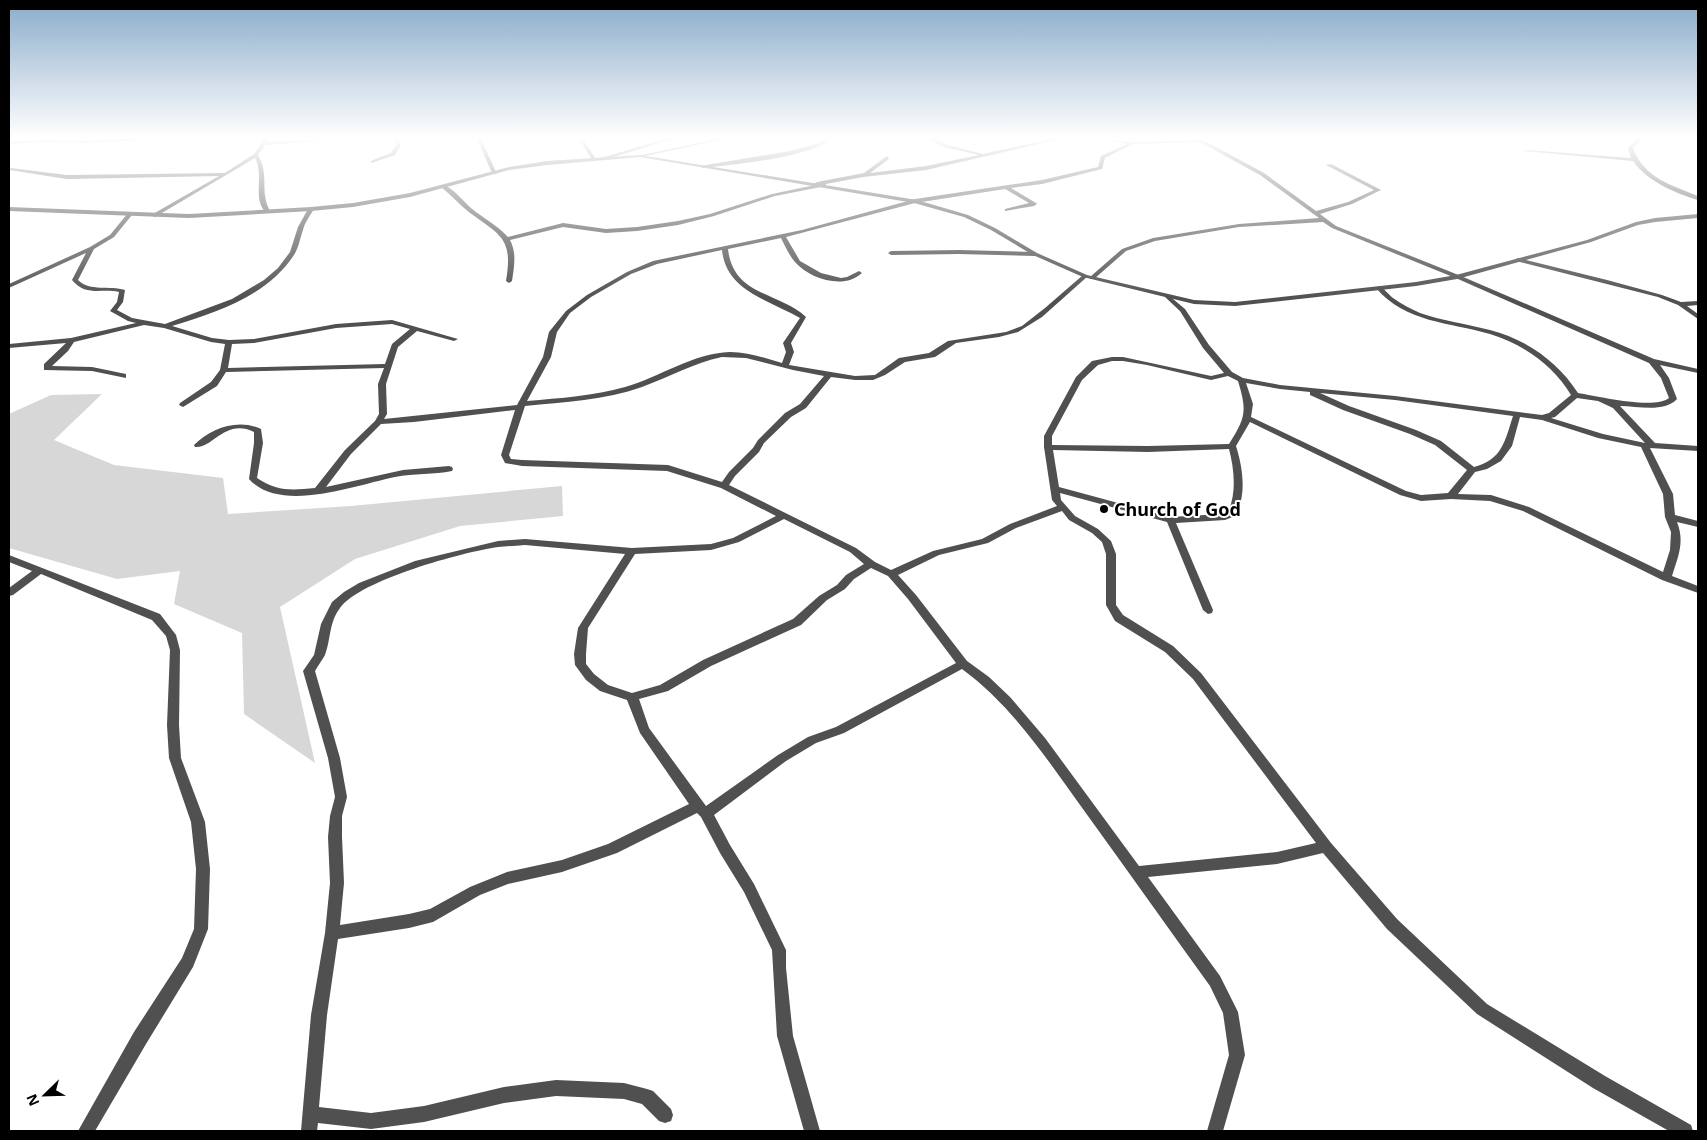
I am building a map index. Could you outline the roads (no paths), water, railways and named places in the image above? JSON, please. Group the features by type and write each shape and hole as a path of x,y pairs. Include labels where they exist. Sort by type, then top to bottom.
{"street":[{"path":"155,215 193,192"},
{"path":"261,192 262,201 267,211"},
{"path":"9,209 189,216 353,205 422,192"},
{"path":"452,192 469,209 499,230 508,239 512,260 509,281"},
{"path":"508,239 563,226 613,231 678,223 790,192"},
{"path":"862,192 915,201 966,216 993,229 1035,254 1088,277 1194,302 1235,304 1458,277 1589,241 1655,220 1698,216"},
{"path":"972,192 915,201 782,236 655,262 629,273 582,301 568,312 553,332 547,357 521,406 505,449 505,456 508,461 522,463 668,468 724,486 853,550 870,564 892,574 963,664 985,680 1006,700 1042,741 1215,981 1230,1012 1236,1035 1237,1055 1215,1131"},
{"path":"1007,210 1034,204 1015,192"},
{"path":"1288,192 1325,220 1348,234 1458,277 1652,361 1698,371"},
{"path":"1317,213 1350,203 1373,192"},
{"path":"1685,192 1698,198"},
{"path":"165,326 226,305 247,294 281,269 292,254 299,238 300,228 311,209"},
{"path":"9,286 92,248 112,236 130,214"},
{"path":"379,422 416,420 612,392 641,385 694,361 723,355 748,355 785,366 856,378 882,376 900,361 932,355 951,342 1011,332 1034,320 1123,251 1138,244 1158,238 1254,224 1325,220"},
{"path":"782,236 796,259 811,270 830,278 842,279 849,279 859,273"},
{"path":"92,248 75,280 87,289 120,290 123,294 113,311 130,320 165,326 197,336 229,342 254,341 310,330 377,322 392,322 454,339"},
{"path":"725,249 724,257 734,275 751,290 803,317 787,343 790,352 785,366"},
{"path":"891,253 1035,254"},
{"path":"1518,260 1605,281 1680,304 1698,317"},
{"path":"1379,288 1398,306 1412,312 1438,321 1491,332 1517,342 1533,351 1553,368 1575,394 1610,403 1668,403 1673,399 1667,380 1652,361"},
{"path":"1167,296 1184,310 1206,346 1229,374 1241,380 1305,390 1395,398 1543,418 1601,436 1649,446 1698,448"},
{"path":"1680,304 1698,303"},
{"path":"9,346 72,340 147,323"},
{"path":"318,491 348,452 379,422 383,414 382,384 395,346 416,328"},
{"path":"72,340 47,368 92,369 123,376"},
{"path":"183,405 214,384 224,370 229,342"},
{"path":"1229,374 1211,378 1147,362 1112,359 1095,363 1079,379 1048,436 1048,447 1057,500 1072,518 1095,531 1106,541 1111,554 1111,605 1120,618 1169,649 1198,676 1326,847 1392,924 1482,1009 1599,1082 1685,1131"},
{"path":"224,370 388,366"},
{"path":"724,486 732,474 756,450 761,442 788,415 803,406 830,374"},
{"path":"1056,489 1170,520 1226,517 1232,514 1236,504 1238,480 1236,459 1232,446 1245,425 1249,404 1241,380"},
{"path":"1305,390 1346,408 1438,443 1472,470"},
{"path":"1543,418 1552,415 1575,394"},
{"path":"1610,403 1631,420 1649,446 1668,494 1670,516 1676,532 1675,550 1666,578"},
{"path":"1451,496 1472,470 1484,467 1498,459 1508,446 1518,415"},
{"path":"1247,418 1403,493 1421,498 1451,496 1491,498 1526,508 1666,578 1698,590"},
{"path":"198,445 228,427 243,425 252,427 258,431 259,440 252,465 252,479 257,484 289,493 318,491 412,471 449,469"},
{"path":"1048,447 1148,450 1232,446"},
{"path":"892,574 936,552 985,541 1013,526 1062,508"},
{"path":"309,1131 319,1015 332,933 337,883 336,816 341,797 334,758 309,671 319,655 326,624 336,604 356,590 392,573 428,561 498,544 525,542 632,551 711,547 736,540 783,516"},
{"path":"1670,516 1698,524"},
{"path":"1170,520 1208,610"},
{"path":"632,551 583,628 580,654 581,665 590,677 604,688 632,697 664,688 706,664 797,622 823,598 870,564"},
{"path":"9,558 156,618 171,635 175,650 173,725 175,758 189,802 198,822 203,869 201,929 188,962 140,1038 86,1131"},
{"path":"9,593 40,570"},
{"path":"332,933 409,922 433,915 475,891 507,878 562,866 612,849 702,809 812,740 840,730 963,664"},
{"path":"632,697 644,730 702,809 749,888 780,950 779,968 785,1036 812,1131"},
{"path":"1138,872 1277,858 1326,847"},
{"path":"310,1114 371,1121 424,1114 504,1095 556,1088 624,1091 647,1097 665,1115"}],"place":[{"name":"Church of God","path":"1104,509"}]}
